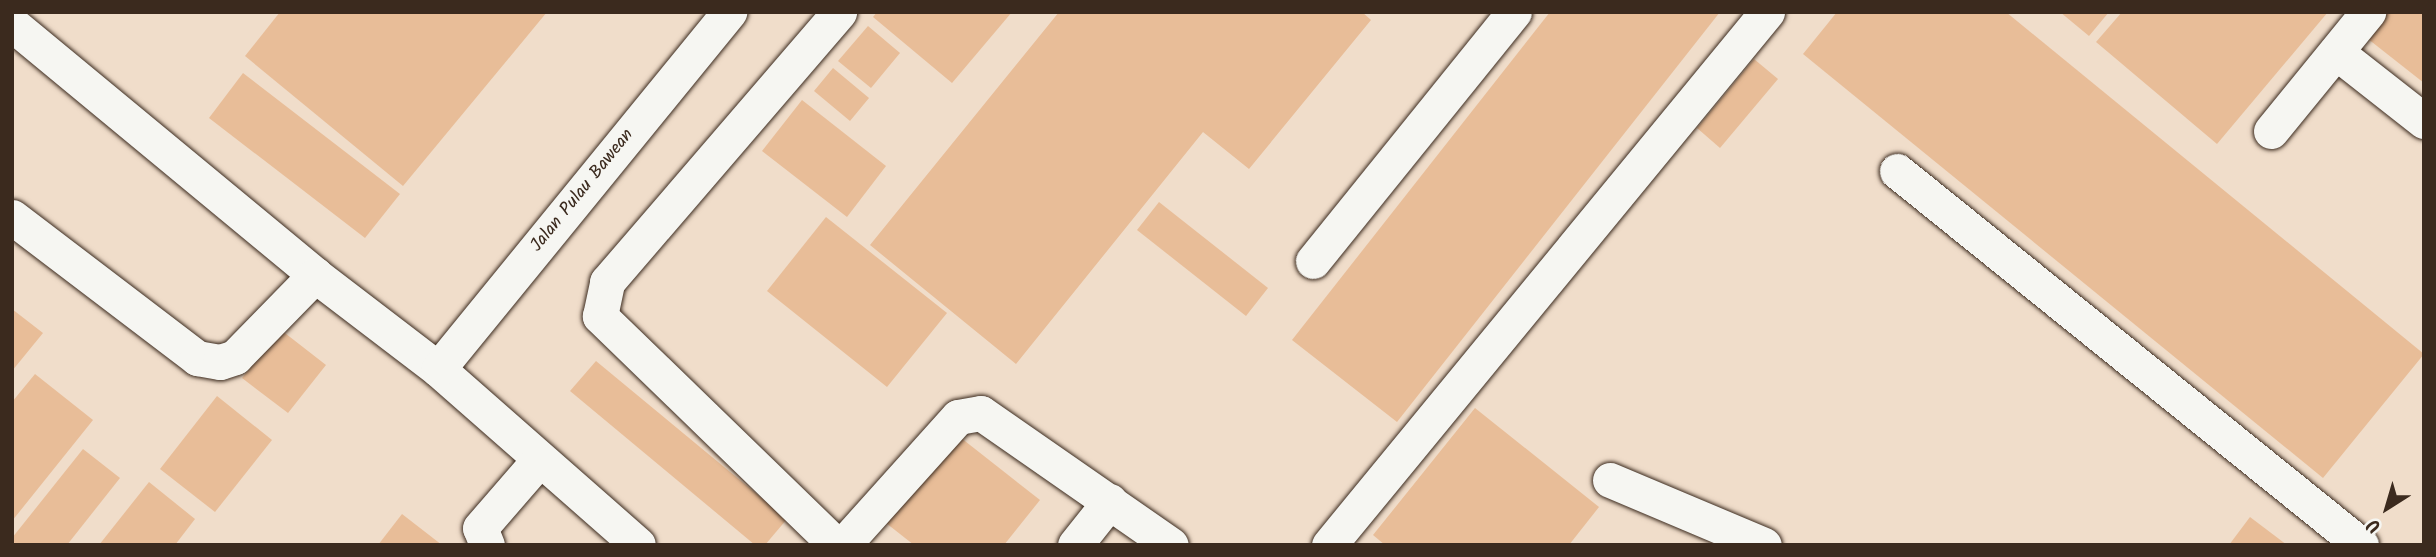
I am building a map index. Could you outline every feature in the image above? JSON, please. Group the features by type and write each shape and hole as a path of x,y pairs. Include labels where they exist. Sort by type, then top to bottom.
{"street":[{"name":"Jalan Pulau Bawean","path":"438,369 729,12"},
{"path":"836,545 600,316 607,282 839,12"},
{"path":"1313,261 1514,12"},
{"path":"1329,545 1767,12"},
{"path":"2271,131 2368,12"},
{"path":"12,24 316,275 438,369 538,461 638,545"},
{"path":"2336,52 2424,121"},
{"path":"1897,171 2361,545"},
{"path":"12,217 197,359 220,362 235,356 316,275"},
{"path":"843,545 958,417 981,413 1171,545"},
{"path":"487,545 480,528 538,461"},
{"path":"1610,480 1764,545"},
{"path":"1075,545 1110,501"}],"shaded area":[{"path":"12,12 2424,12 2424,545 12,545"}],"building":[{"path":"280,12 547,12 403,186 245,56"},
{"path":"877,12 1012,12 952,83 873,17"},
{"path":"1059,12 1362,12 1371,20 1249,169 1203,132 1016,364 870,245"},
{"path":"1550,12 1720,12 1397,422 1292,340"},
{"path":"1837,12 2006,12 2424,354 2323,478 1803,54"},
{"path":"2060,12 2109,12 2089,36"},
{"path":"2122,12 2328,12 2217,144 2096,42"},
{"path":"2381,12 2424,12 2424,83 2363,35"},
{"path":"868,26 900,53 871,88 838,61"},
{"path":"1754,59 1778,79 1720,148 1697,128"},
{"path":"833,68 869,98 850,121 814,91"},
{"path":"243,73 400,194 365,238 209,118"},
{"path":"802,100 886,166 847,217 762,151"},
{"path":"1159,202 1268,288 1246,316 1137,230"},
{"path":"826,217 947,313 887,387 767,291"},
{"path":"12,309 43,333 12,371"},
{"path":"281,330 326,365 288,413 242,378"},
{"path":"596,361 787,519 765,545 755,545 570,391"},
{"path":"35,374 93,420 12,521 12,402"},
{"path":"217,396 272,440 215,512 160,469"},
{"path":"1475,408 1599,507 1569,545 1385,545 1373,535"},
{"path":"956,434 1040,500 1004,545 914,545 886,523"},
{"path":"83,449 120,478 67,545 12,545 12,538"},
{"path":"149,482 195,519 175,545 99,545"},
{"path":"402,514 442,545 378,545"},
{"path":"2250,517 2287,545 2229,545"}]}
